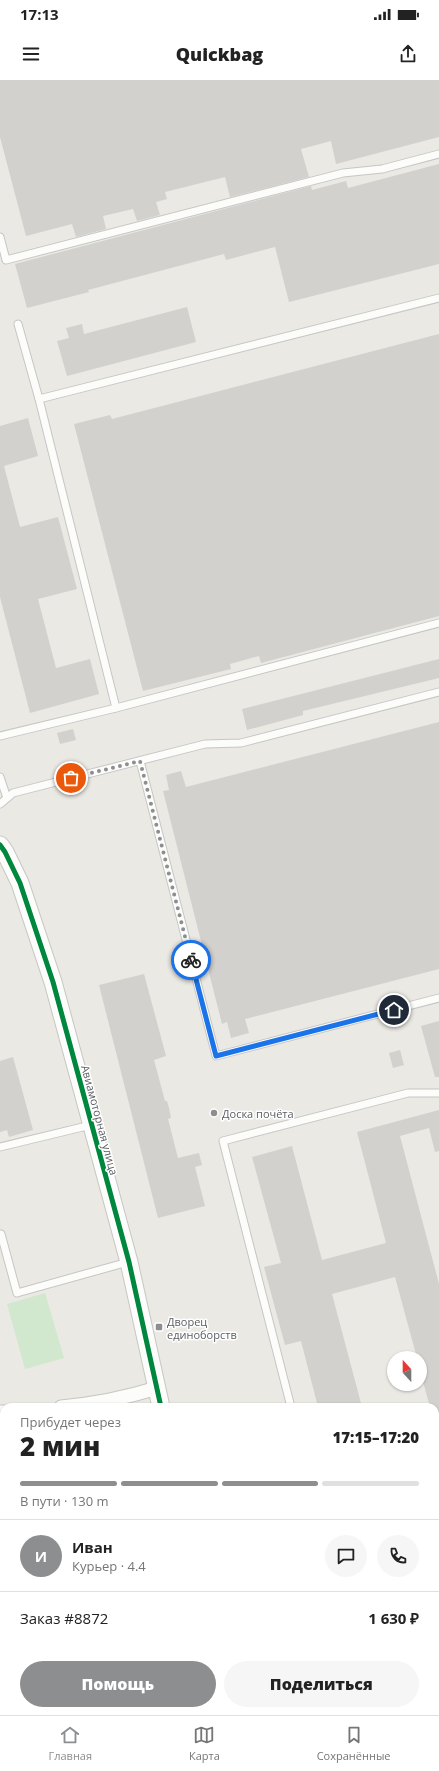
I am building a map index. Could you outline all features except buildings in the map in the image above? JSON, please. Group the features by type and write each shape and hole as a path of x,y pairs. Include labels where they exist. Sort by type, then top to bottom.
{"street":[{"name":"Авиамоторная улица","path":"0,845 5,852 20,884 52,982 129,1262 160,1403"},
{"path":"101,1403 133,1396 157,1388"}],"lane":[{"path":"0,237 6,260 342,173 382,169 439,154"},
{"path":"39,399 439,298"},
{"path":"18,324 39,399 116,708"},
{"path":"0,736 116,708 439,623"},
{"path":"0,804 13,793 205,744 241,743 439,692"},
{"path":"140,761 216,1056 439,998"},
{"path":"0,777 7,798"},
{"path":"290,1403 223,1141 408,1093 439,1093"},
{"path":"0,1147 91,1125"},
{"path":"1,1234 17,1293 129,1262"}],"green space":[{"path":"45,1293 64,1358 25,1369 7,1304"}],"cycle path":[{"path":"0,845 20,883 53,982 129,1262 160,1403"}],"way so far":[{"path":"71,778 140,761 191,960"}],"place":[{"name":"Доска почёта","path":"214,1113"},
{"name":"Дворец единоборств","path":"159,1327"}],"route":[{"path":"191,960 216,1056 394,1010"}]}
